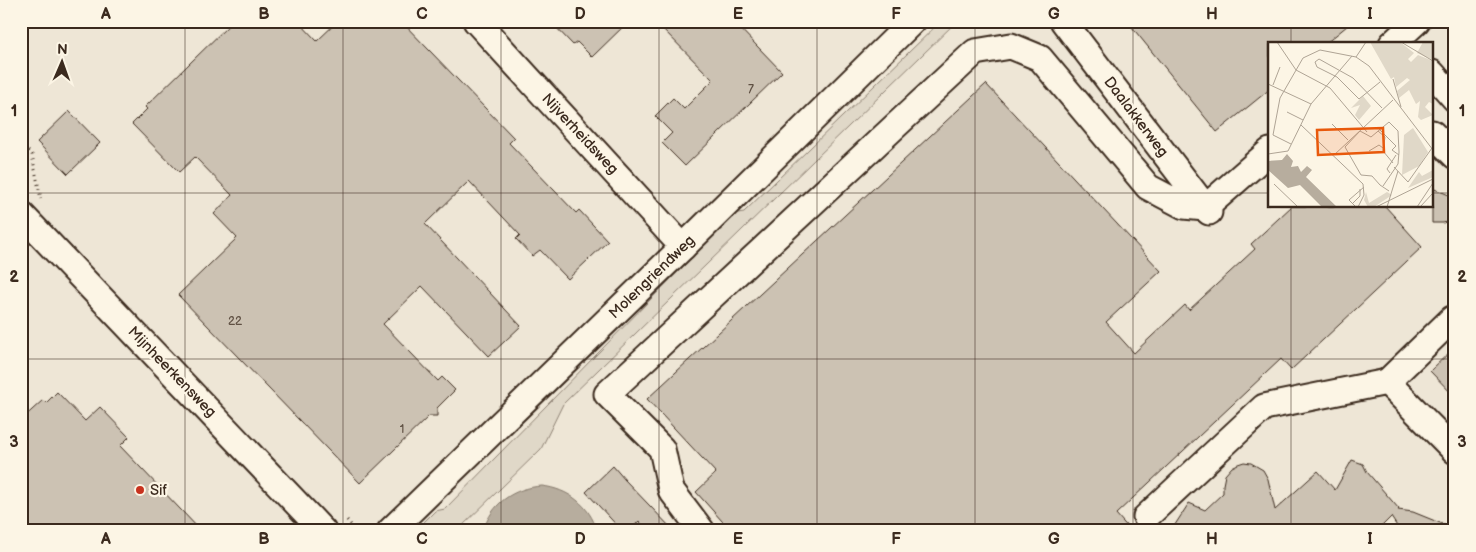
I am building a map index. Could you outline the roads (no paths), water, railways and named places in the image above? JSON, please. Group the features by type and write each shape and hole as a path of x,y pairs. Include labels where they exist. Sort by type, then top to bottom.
{"street":[{"name":"Nijverheidsweg","path":"476,21 684,247"},
{"name":"Molengriendweg","path":"390,531 684,247 913,21"},
{"name":"Daalakkerweg","path":"1063,21 1207,210"},
{"path":"702,531 671,490 662,449 607,394 975,52 1010,46 1040,58 1148,187 1184,206 1207,210 1268,153"},
{"path":"1434,75 1455,99"},
{"path":"1434,135 1455,156"},
{"name":"Mijnheerkensweg","path":"21,214 323,531"},
{"path":"1146,517 1264,407 1387,382 1452,319"},
{"path":"1387,382 1455,451"}],"place":[{"name":"Sif","path":"140,490"}]}
